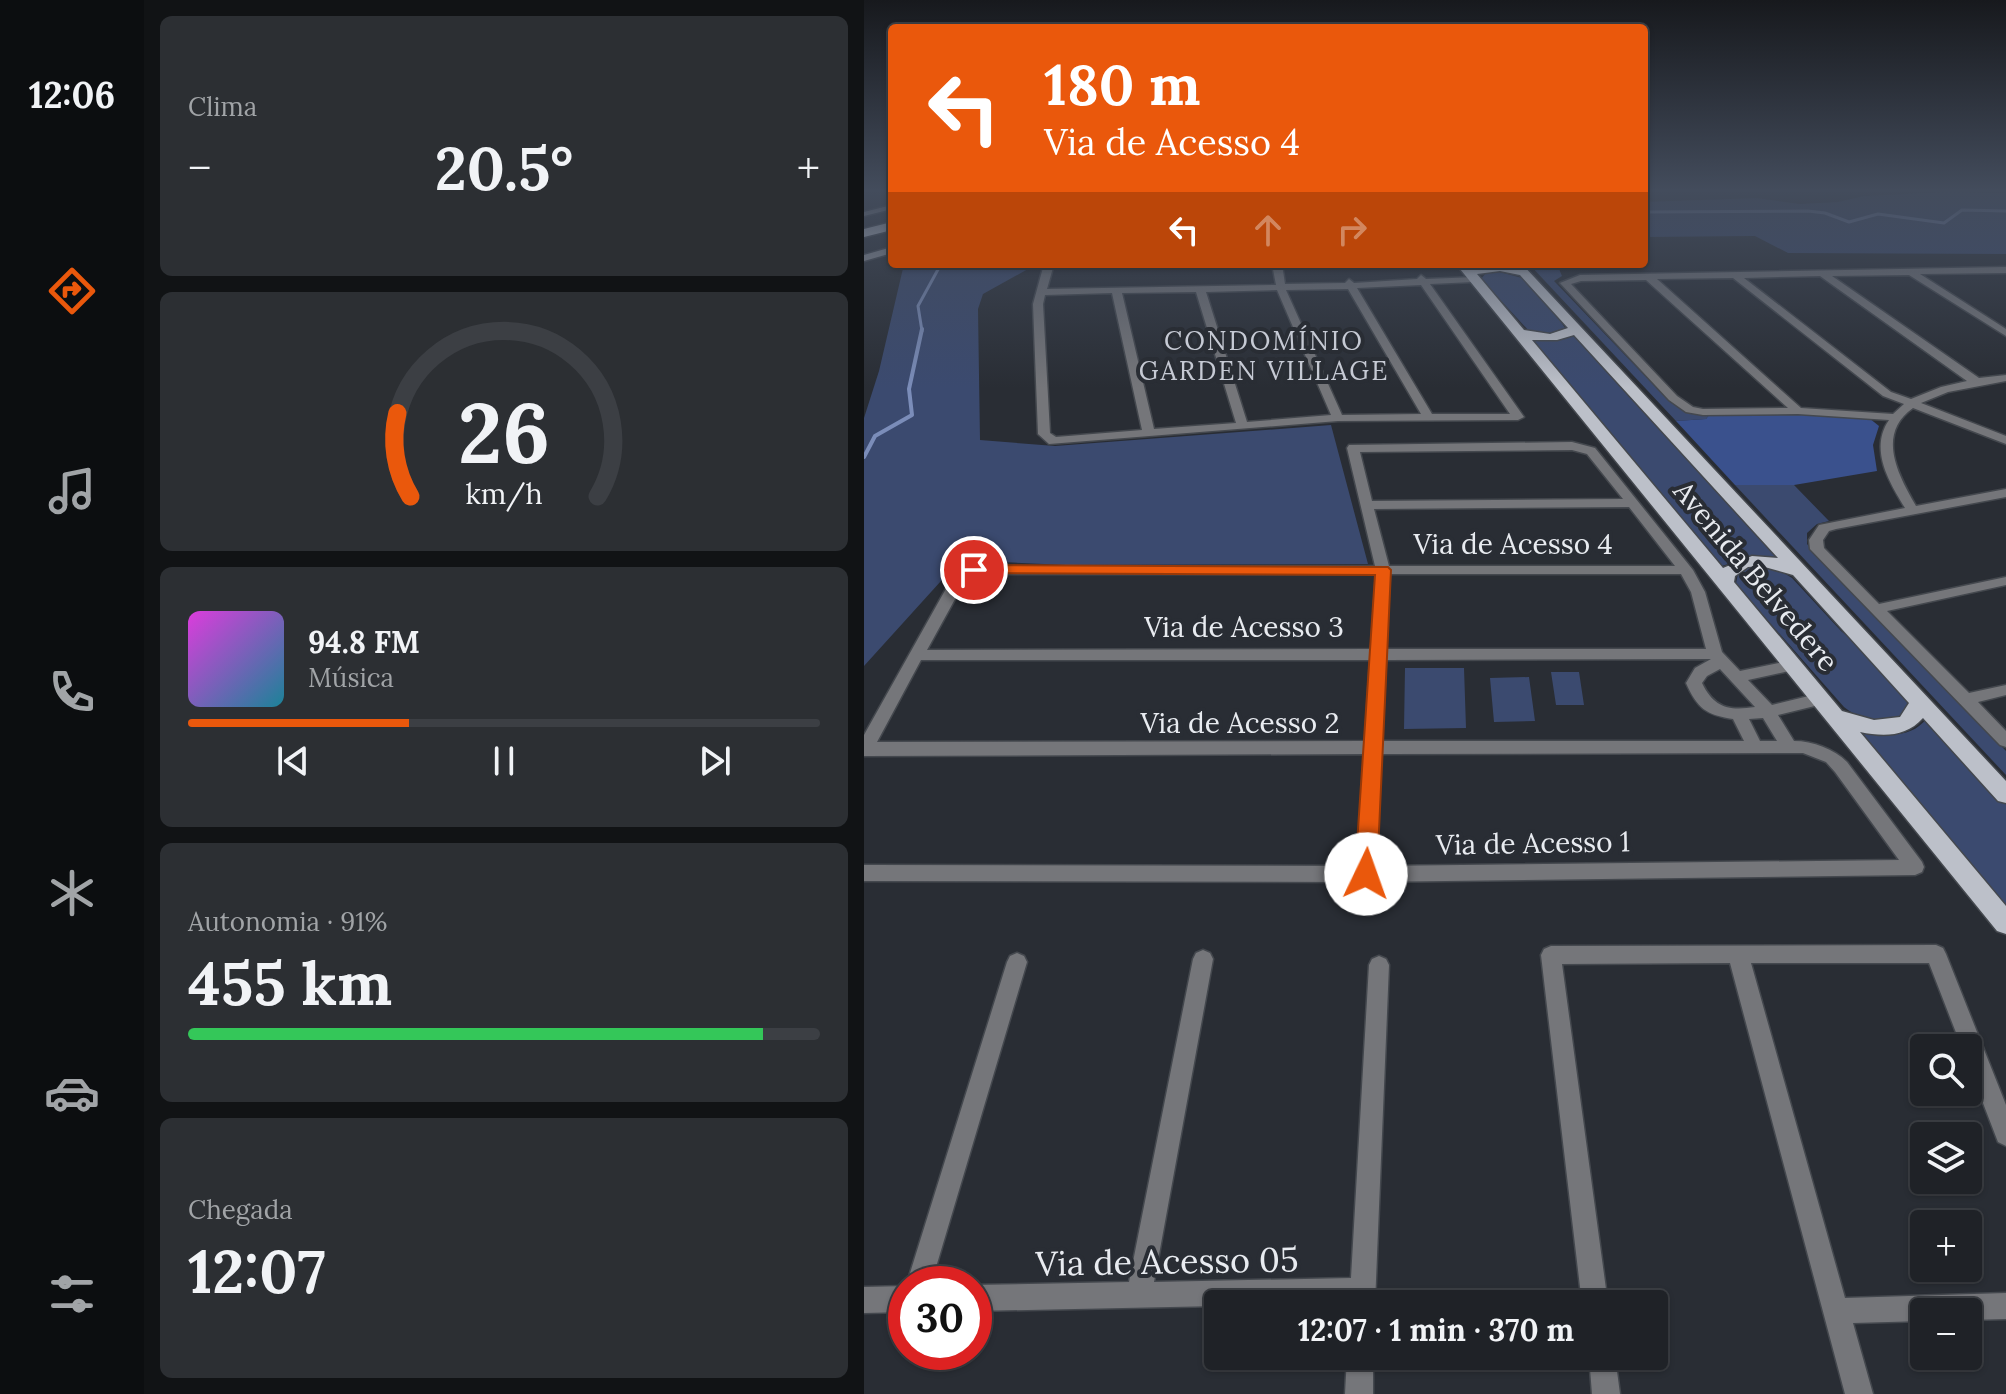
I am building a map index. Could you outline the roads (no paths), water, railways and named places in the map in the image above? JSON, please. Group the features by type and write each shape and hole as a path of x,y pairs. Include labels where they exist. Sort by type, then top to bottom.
{"main road":[{"path":"1461,274 1520,268"},
{"name":"Avenida Belvedere","path":"1520,268 2006,795"},
{"name":"Avenida Belvedere","path":"1461,274 1519,333 2006,924"},
{"path":"1519,333 1549,338 1567,334 1577,327"},
{"path":"1725,583 1726,574 1744,562 1773,562 1801,573"},
{"path":"1836,716 1864,726 1893,728 1908,722 1918,713 1920,702"}],"street":[{"path":"1048,268 1038,304 1044,434 1053,441 1338,418 1518,417 1423,281"},
{"path":"1278,268 1280,286 1338,418"},
{"path":"1893,417 1798,411 1690,410 1673,398 1566,288 1565,283 1569,280 1649,277 2001,270 2006,276"},
{"path":"1910,272 2006,333"},
{"path":"1042,292 1423,281 1461,274"},
{"path":"1823,274 1975,381"},
{"path":"1735,275 1887,394 2006,440"},
{"path":"1649,277 1798,411"},
{"path":"1350,284 1429,418"},
{"path":"1200,289 1243,426"},
{"path":"1116,290 1149,434"},
{"path":"1913,511 1894,485 1886,465 1884,445 1893,417 1927,395 1975,381 2006,378"},
{"path":"1366,874 1383,570 1353,448 1585,448 1594,454 1686,570 1698,592 1719,658 1797,746"},
{"path":"2006,493 1835,525 1818,533 1817,549 2006,741"},
{"path":"1367,505 1632,503"},
{"name":"Via de Acesso 4","path":"918,655 959,578 974,570 1686,570"},
{"path":"1876,609 2006,581"},
{"name":"Via de Acesso 3","path":"918,655 1378,652 1719,658"},
{"path":"866,749 918,655"},
{"path":"1719,658 1701,672 1694,683 1697,696 1711,709 1740,717 1821,699"},
{"path":"1739,677 1793,665"},
{"path":"1965,700 2006,690"},
{"path":"1740,717 1755,747"},
{"name":"Via de Acesso 2","path":"866,749 1797,746"},
{"name":"Via de Acesso 1","path":"864,873 1366,874 1915,867 1841,767 1832,758 1797,746"},
{"path":"1738,954 1859,1394"},
{"path":"1593,1290 1551,955 1936,954 2006,1134"},
{"path":"1139,1295 1203,959"},
{"path":"924,1266 1017,962"},
{"path":"1362,1290 1379,965"},
{"name":"Via de Acesso 05","path":"992,1298 1204,1296"},
{"path":"864,1300 888,1299"},
{"path":"1837,1311 2006,1306"},
{"path":"1359,1394 1360,1370"},
{"path":"1603,1370 1606,1394"}],"waterway":[{"path":"922,330 918,306 939,268"},
{"path":"864,457 875,436 912,415 909,389 922,330"}],"district":[{"name":"CONDOMÍNIO GARDEN VILLAGE","path":"1264,355"}]}
